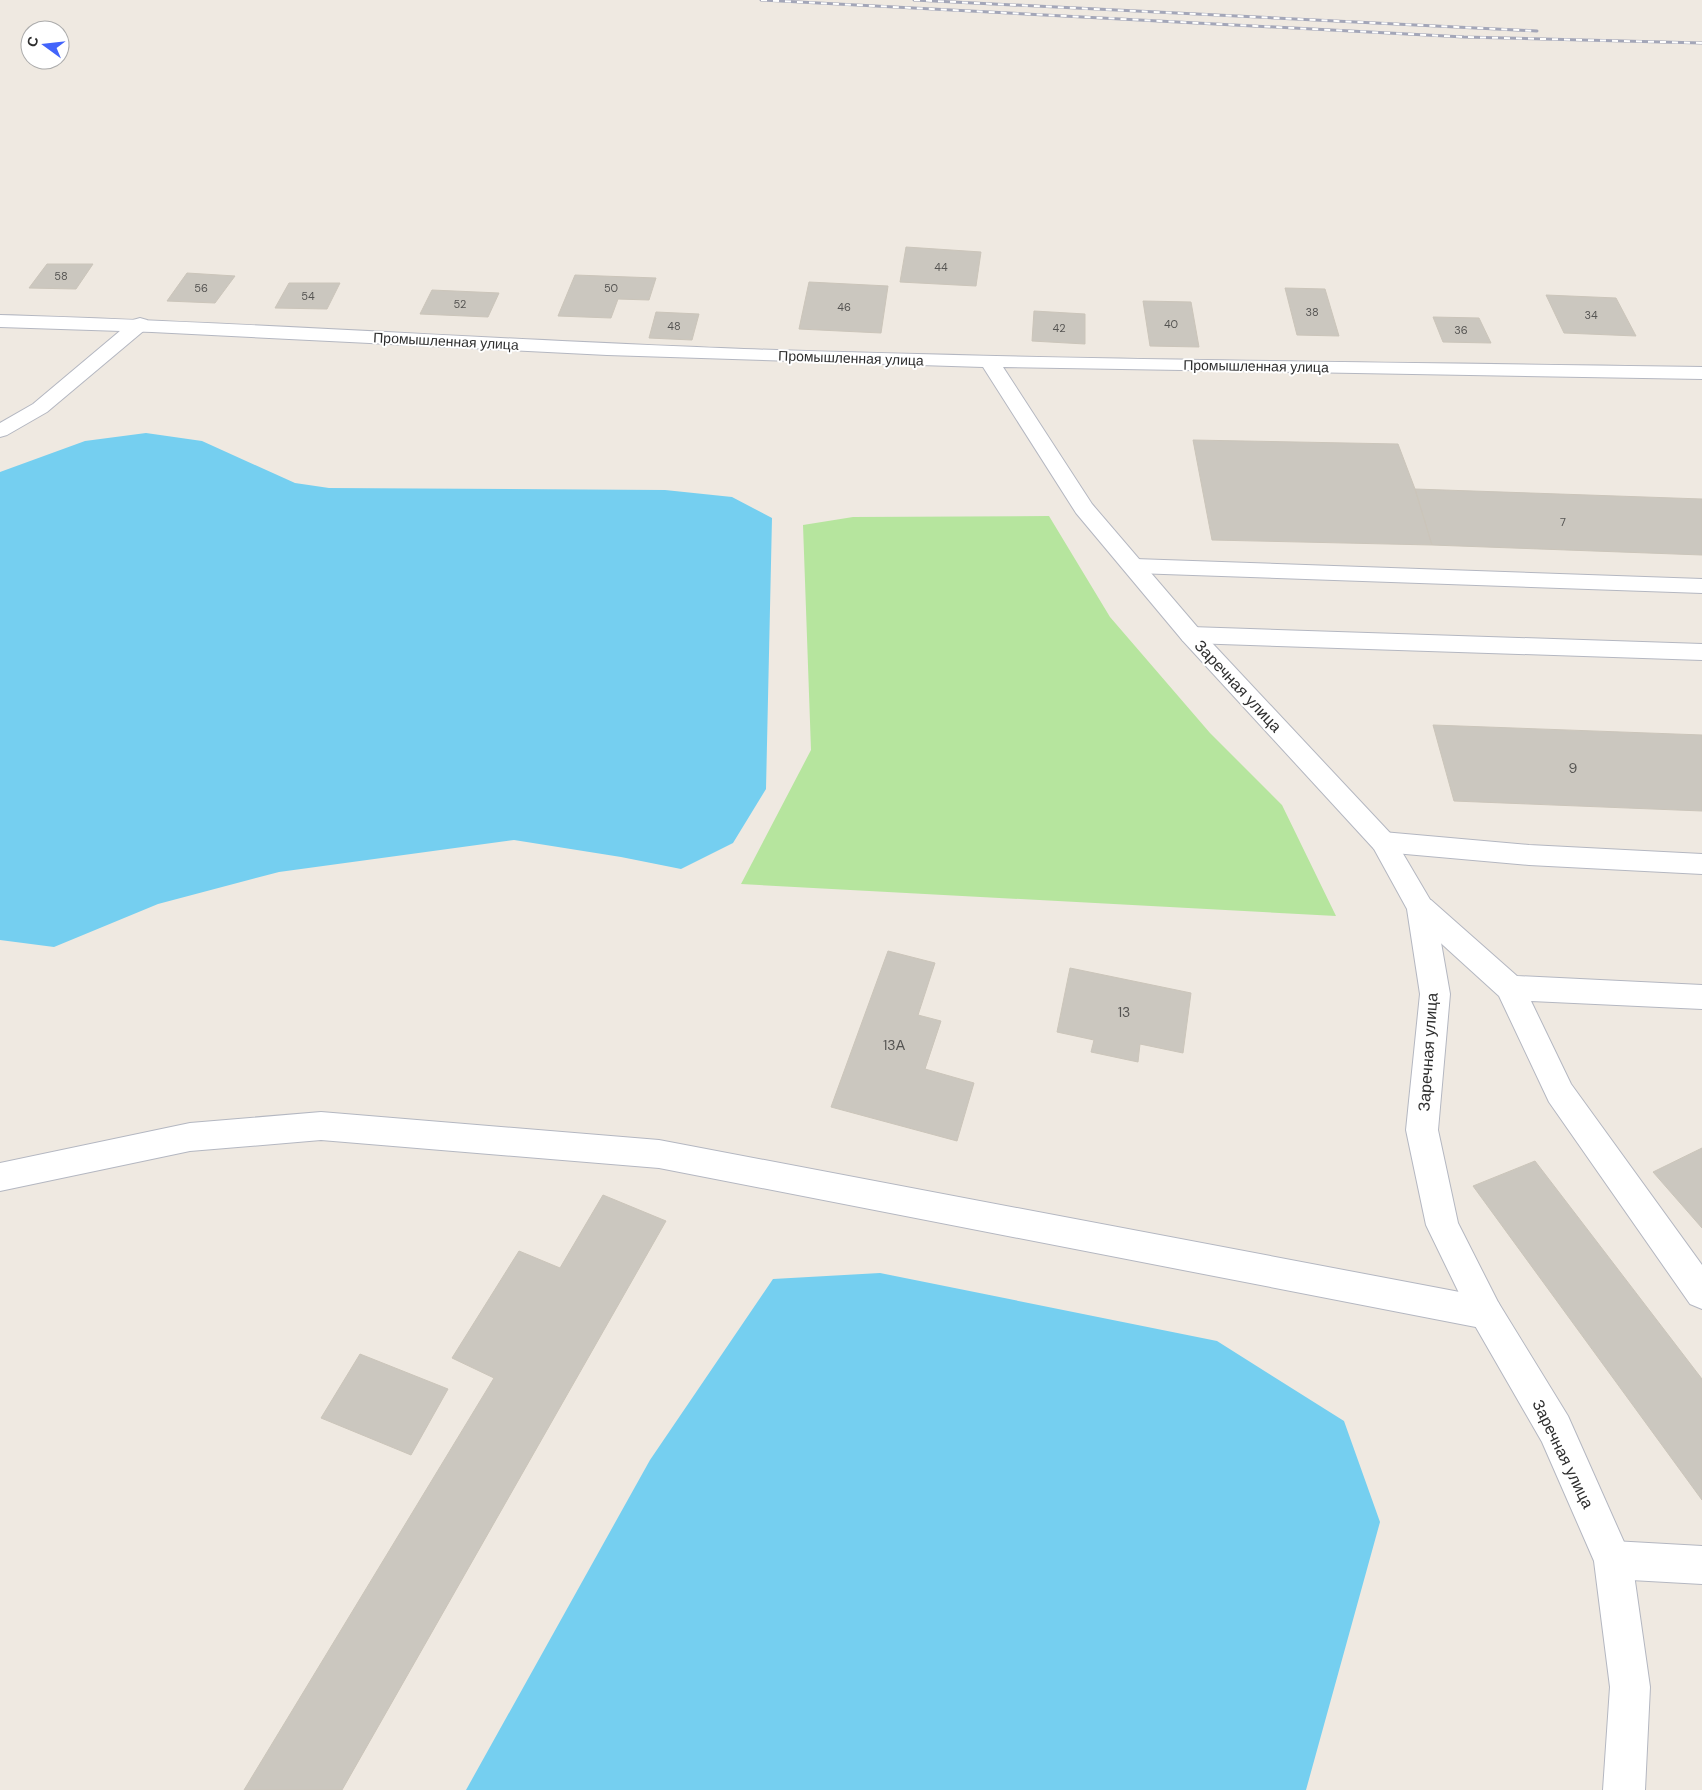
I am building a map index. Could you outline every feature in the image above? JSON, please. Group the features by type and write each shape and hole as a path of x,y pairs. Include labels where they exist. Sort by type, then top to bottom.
{"street":[{"name":"Промышленная улица","path":"0,321 140,324 605,349 990,363 1702,373"},
{"path":"0,430 40,408 140,324"},
{"name":"Заречная улица","path":"990,363 1084,508 1191,635 1383,842 1421,908 1435,994 1422,1130 1442,1225 1486,1313 1555,1429 1613,1560 1630,1687 1624,1790"},
{"path":"1134,566 1702,586"},
{"path":"1191,635 1702,652"},
{"path":"1383,842 1529,854 1702,864"},
{"path":"1421,908 1510,988 1560,1093 1702,1293"},
{"path":"1510,988 1702,997"},
{"path":"0,1177 190,1137 321,1126 659,1154 1486,1313"},
{"path":"1613,1560 1702,1565"}],"green space":[{"path":"1049,516 1110,617 1210,733 1282,805 1336,916 741,884 811,750 803,525 853,517"}],"water":[{"path":"146,433 202,441 295,483 329,488 665,490 732,497 772,518 766,789 733,843 681,869 621,857 514,840 279,872 158,904 54,947 0,940 0,472 85,441"},
{"path":"880,1273 1217,1341 1344,1421 1380,1522 1306,1790 466,1790 650,1460 773,1279"}],"building":[{"path":"906,247 981,252 976,286 900,282"},
{"path":"47,264 93,264 76,289 29,288"},
{"path":"187,273 235,276 215,303 167,301"},
{"path":"575,275 656,278 649,300 618,299 611,318 558,316"},
{"path":"809,282 888,286 881,333 799,329"},
{"path":"289,283 340,283 327,309 275,308"},
{"path":"1285,288 1325,289 1339,336 1297,335"},
{"path":"432,290 499,293 488,317 420,314"},
{"path":"1546,295 1616,298 1636,336 1564,333"},
{"path":"1143,301 1191,302 1199,347 1150,346"},
{"path":"1034,311 1085,314 1085,344 1032,341"},
{"path":"656,312 699,314 692,340 649,338"},
{"path":"1433,317 1479,318 1491,343 1443,342"},
{"path":"1193,440 1398,444 1415,489 1432,545 1212,540"},
{"path":"1415,489 1702,499 1702,555 1432,545"},
{"path":"1433,725 1702,735 1702,811 1454,801"},
{"path":"888,951 935,963 918,1015 941,1021 925,1069 974,1083 957,1141 831,1107"},
{"path":"1070,968 1191,993 1183,1053 1140,1044 1138,1062 1091,1052 1094,1040 1057,1032"},
{"path":"1702,1148 1702,1228 1653,1172"},
{"path":"1535,1161 1702,1379 1702,1500 1473,1186"},
{"path":"603,1195 666,1221 342,1790 244,1790 494,1378 452,1358 519,1251 560,1268"},
{"path":"360,1354 448,1389 411,1455 321,1418"}],"railway":[{"path":"761,0 1464,37 1702,43"},
{"path":"914,0 1537,31"}]}
